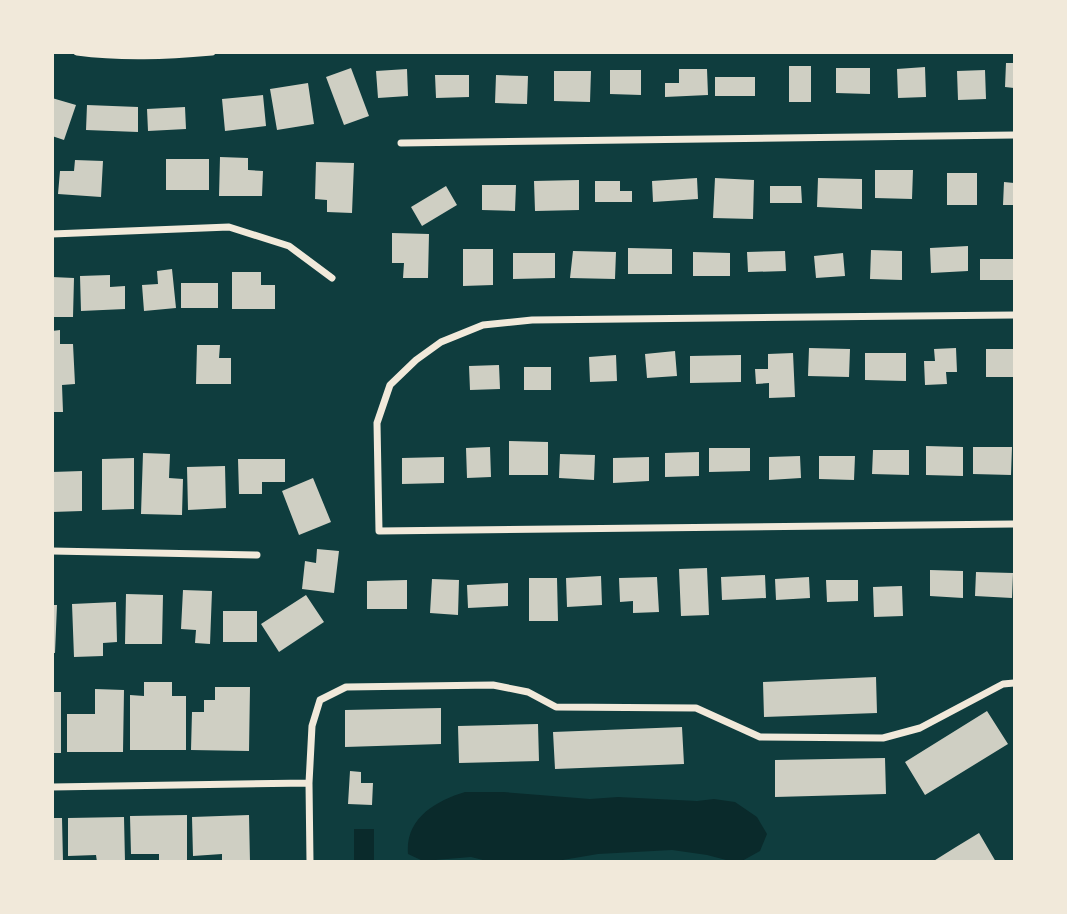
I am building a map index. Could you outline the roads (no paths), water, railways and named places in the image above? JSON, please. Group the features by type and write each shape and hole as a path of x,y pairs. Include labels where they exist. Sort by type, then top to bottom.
{"street":[{"path":"77,52 158,57 212,52"},
{"path":"401,143 1014,135"},
{"path":"52,234 229,227 289,246 331,278"},
{"path":"1014,315 532,320 483,325 441,342 416,360 390,385 377,423 379,531 1014,524"},
{"path":"52,551 257,555"},
{"path":"310,862 309,783 312,726 320,700 346,687 493,685 528,692 556,707 696,708 760,737 883,738 920,728 1003,684 1014,683"},
{"path":"52,787 309,783"}],"water":[{"path":"465,792 503,792 590,799 714,799 735,802 757,817 767,834 760,851 742,861 672,850 598,854 551,862 487,861 471,857 423,861 408,854 411,831 424,813 433,806"},
{"path":"354,829 374,829 374,861 354,861"}]}
